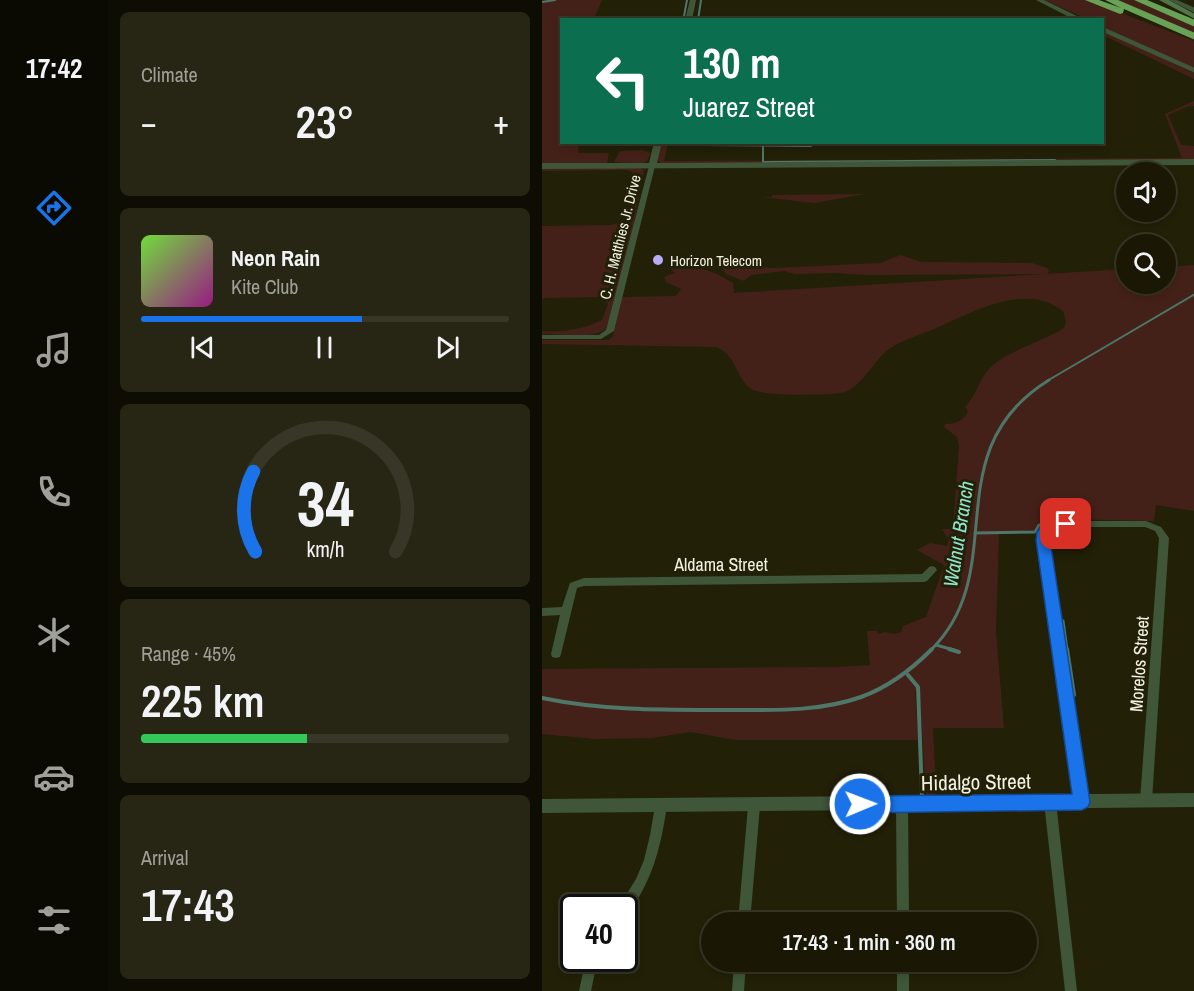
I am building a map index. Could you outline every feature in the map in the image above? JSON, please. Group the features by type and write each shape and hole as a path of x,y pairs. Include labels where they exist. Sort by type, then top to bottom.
{"highway":[{"path":"1090,0 1175,28"},
{"path":"1110,0 1194,37"},
{"path":"1139,0 1194,24"}],"main road":[{"path":"1163,0 1194,16"}],"street":[{"path":"688,18 693,0"},
{"path":"1039,0 1078,18"},
{"path":"1172,0 1194,11"},
{"path":"1104,29 1194,71"},
{"name":"C. H. Matthies Jr. Drive","path":"542,338 605,336 611,328 658,144"},
{"path":"542,166 1194,162"},
{"name":"Morelos Street","path":"1082,802 1043,540 1046,529 1060,524 1141,524 1161,531 1164,544 1146,801"},
{"name":"Aldama Street","path":"556,654 570,590 575,584 584,582 920,578 927,576 932,570"},
{"path":"542,612 566,611"},
{"name":"Hidalgo Street","path":"542,806 754,806 1194,800"},
{"path":"1050,802 1071,991"},
{"path":"902,804 903,912"},
{"path":"635,894 642,885 655,847 661,806"},
{"path":"745,912 754,806"},
{"path":"585,991 589,972"},
{"path":"738,991 739,972"},
{"path":"903,972 903,991"}],"shaded area":[{"path":"542,0 602,0 594,18 560,18 560,144 579,144 578,153 609,153 607,163 542,165"},
{"path":"1044,0 1087,0 1194,41 1194,68 1104,27 1104,18 1085,18"},
{"path":"1116,0 1134,0 1194,26 1194,34"},
{"path":"1104,31 1194,73 1194,79 1104,35"},
{"path":"1194,101 1194,106 1168,115 1181,145 1194,146 1194,160 660,163 657,159 661,144 668,144 664,161 1182,158 1165,114"},
{"path":"642,150 651,153 646,162 640,164 614,162 620,151"},
{"path":"542,168 639,168 644,170 630,243 606,329 599,332 575,336 542,334 542,331 573,330 602,320 608,304 601,297 545,298 542,300 542,226 610,225 624,222 628,217 637,175 628,170 542,171"},
{"path":"865,194 814,203 761,197 772,197 772,195"},
{"path":"901,255 921,262 1032,263 1047,268 1049,271 1047,274 865,275 795,274 784,271 751,275 744,281 726,274 722,268 725,265 773,268 880,263"},
{"path":"678,261 715,273 733,283 734,293 1116,270 1116,294 1176,294 1176,266 1194,265 1194,511 1156,505 1154,521 1059,519 1043,525 1038,524 1034,531 992,531 993,534 999,534 996,632 1004,728 933,728 936,792 934,796 926,795 919,687 915,691 918,740 735,740 691,732 652,738 595,739 542,734 542,669 870,665 867,631 894,634 901,632 903,626 926,617 944,565 917,550 930,543 947,546 949,540 942,529 953,529 959,446 957,437 944,427 945,424 962,420 968,411 965,407 986,372 997,362 1064,328 1066,322 1063,311 1049,303 1033,299 1017,299 984,307 889,349 854,387 840,393 793,395 756,391 741,378 728,355 716,347 542,344 542,340 609,340 613,336 622,297 676,296 681,289 666,282 664,277 675,273 671,269"}],"waterway":[{"path":"542,2 555,0"},
{"path":"684,16 687,0"},
{"path":"698,18 701,0"},
{"path":"673,144 696,145"},
{"path":"703,145 763,146"},
{"path":"763,146 811,146"},
{"path":"763,146 763,162 1055,160"},
{"name":"Walnut Branch","path":"1047,381 1195,294"},
{"name":"Walnut Branch","path":"975,533 982,476 993,441 1014,409 1049,380"},
{"path":"975,533 1035,532 1039,525 1042,526"},
{"name":"Walnut Branch","path":"931,650 955,618 968,584 975,533"},
{"path":"1063,621 1067,650"},
{"path":"936,645 954,650"},
{"path":"949,649 959,652"},
{"path":"1067,649 1074,695"},
{"name":"Walnut Branch","path":"542,698 635,709 812,708 845,702 881,688 908,671 931,650"},
{"path":"908,675 918,687 922,795"}],"place":[{"name":"Horizon Telecom","path":"658,260"}],"route":[{"path":"860,804 1082,802 1043,540 1044,532 1048,527 1055,524 1066,524"}]}
